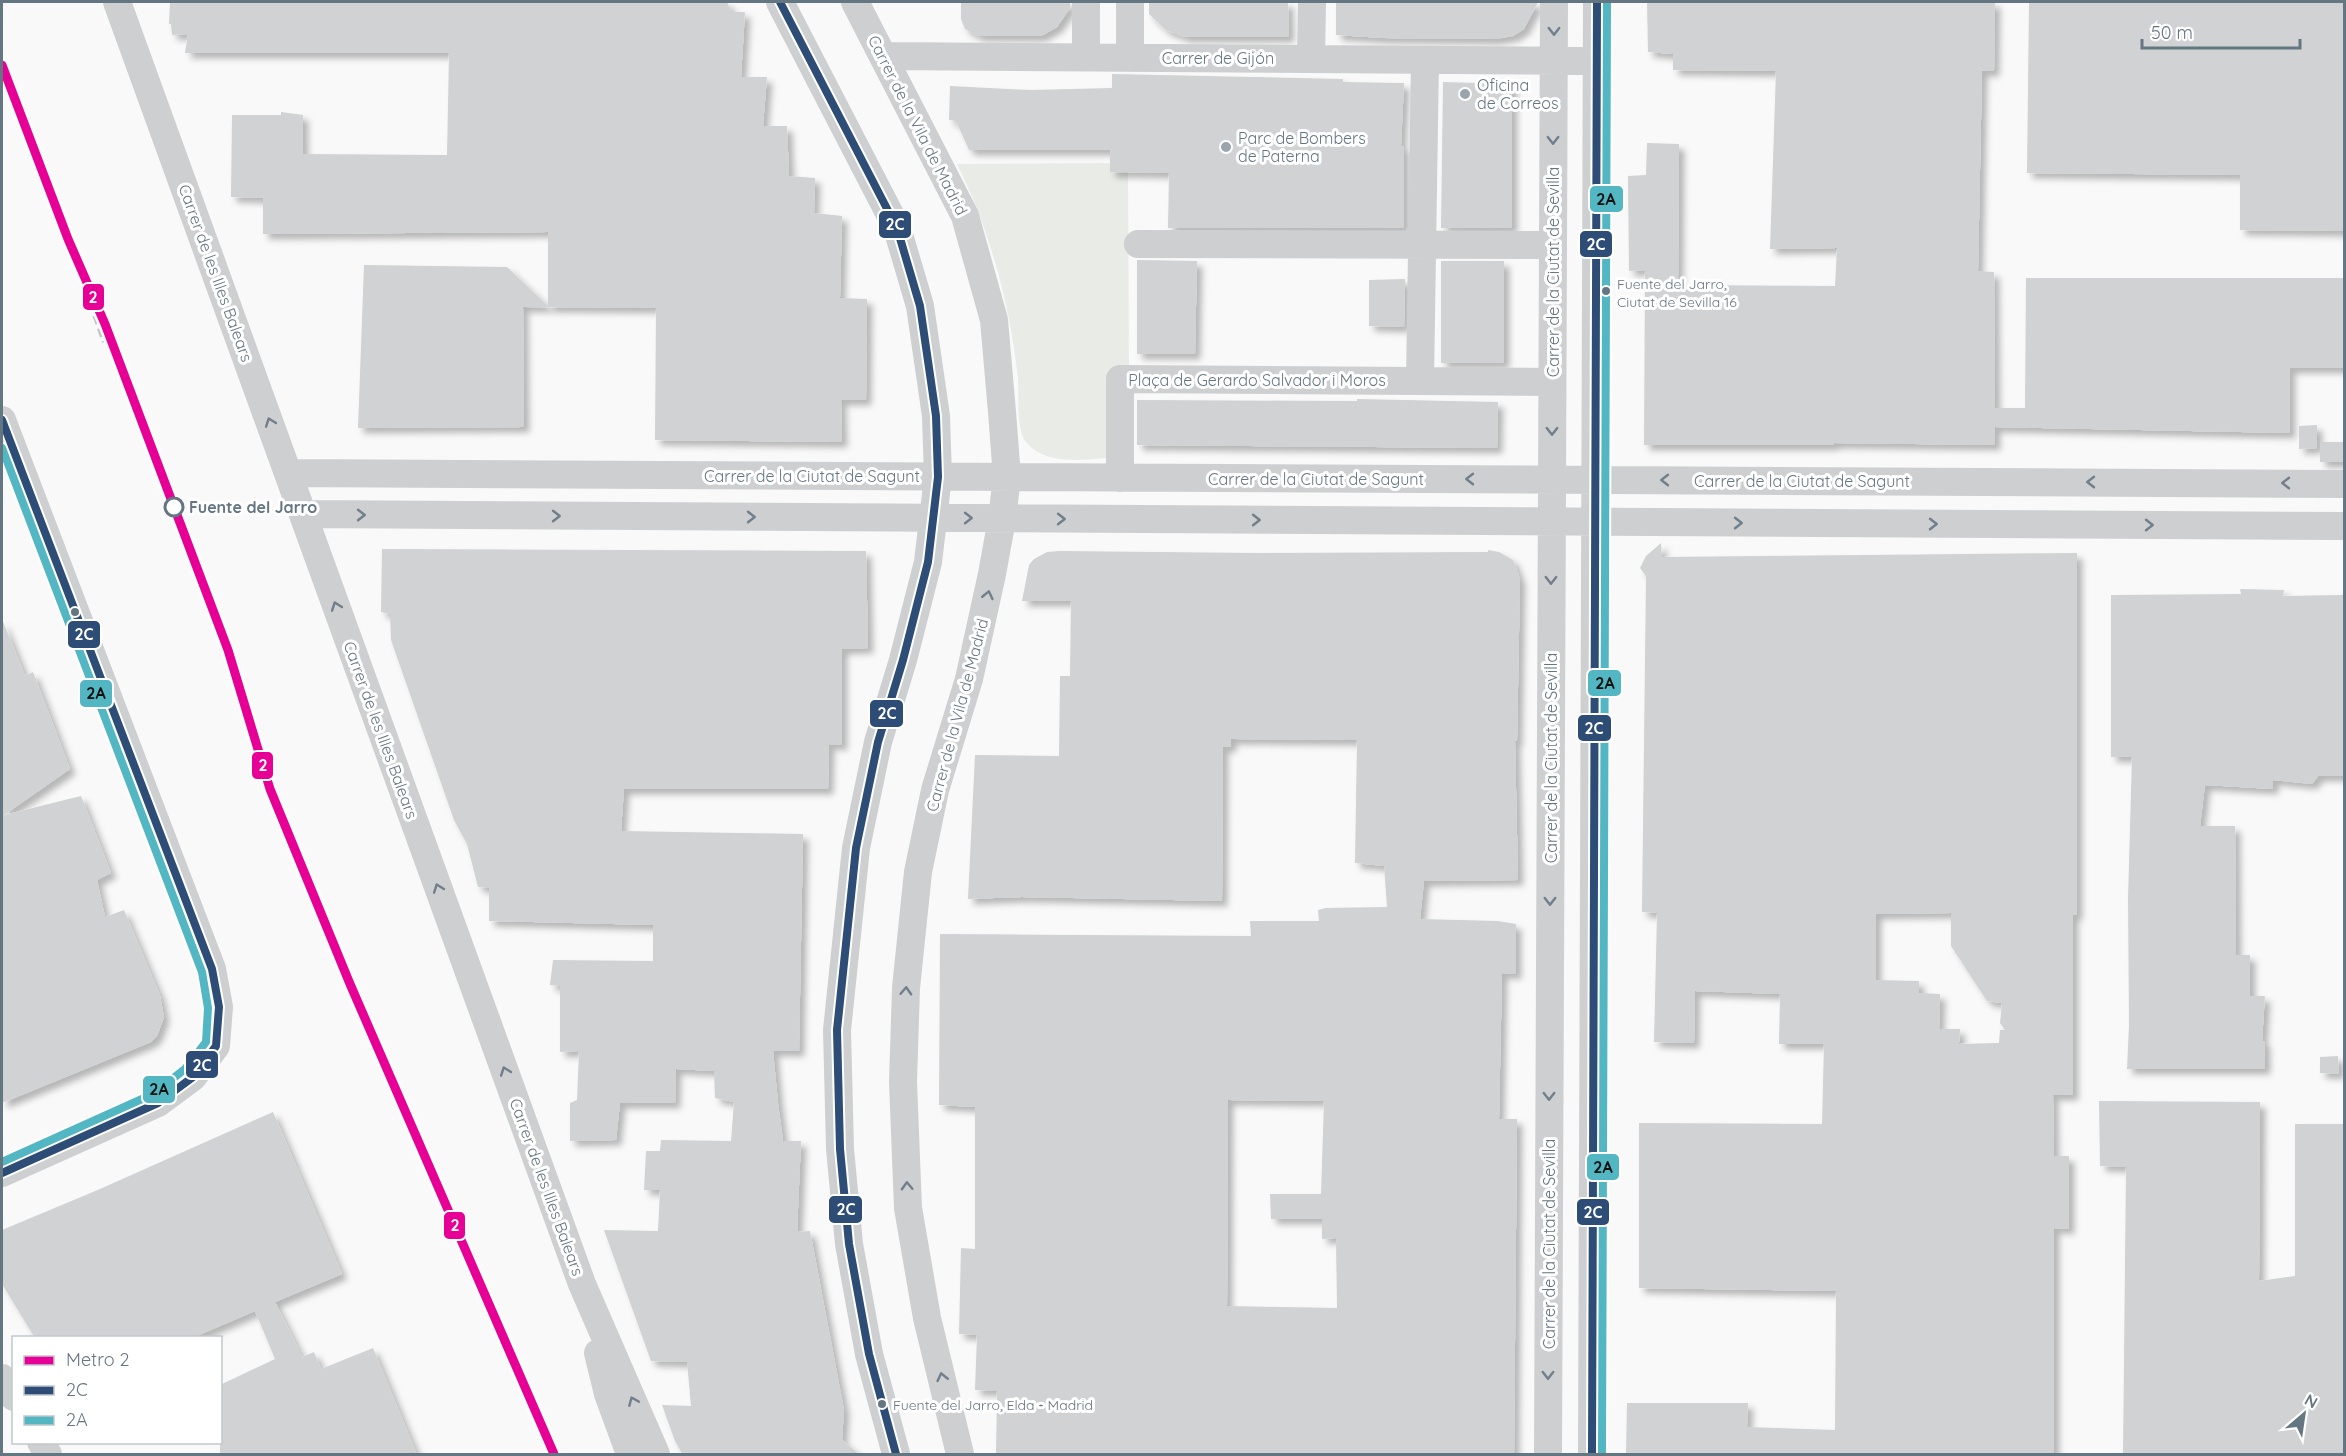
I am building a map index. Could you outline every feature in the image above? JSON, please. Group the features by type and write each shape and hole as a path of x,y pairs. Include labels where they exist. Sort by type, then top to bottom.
{"street":[{"name":"Carrer de les Illes Balears","path":"117,2 582,1284 656,1455"},
{"path":"780,2 897,228 920,306 936,416 938,477 928,562 903,660 878,742 856,848 837,1030 840,1149 849,1244 869,1354 896,1455"},
{"name":"Carrer de la Vila de Madrid","path":"855,2 965,216 994,320 1007,477 992,574 969,679 935,790 918,872 906,988 903,1082 908,1208 927,1318 960,1455"},
{"path":"1086,2 1086,57"},
{"path":"1130,2 1130,58"},
{"path":"1311,59 1312,2"},
{"name":"Carrer de la Ciutat de Sevilla","path":"1548,1455 1554,2"},
{"path":"1592,1455 1597,2"},
{"name":"Carrer de Gijón","path":"883,56 1553,61"},
{"path":"1420,381 1425,60"},
{"path":"1553,61 1597,61"},
{"path":"1138,244 1553,245"},
{"name":"Plaça de Gerardo Salvador i Moros","path":"1120,478 1120,379 1552,382"},
{"path":"2,420 212,969 219,1007 216,1046 193,1077 158,1103 2,1173"},
{"name":"Carrer de la Ciutat de Sagunt","path":"288,473 2344,484"},
{"path":"303,514 2344,526"},
{"path":"582,1284 608,1394 630,1455"},
{"path":"2,1378 12,1395"}],"shaded area":[{"path":"1110,163 1128,172 1129,368 1107,458 1075,460 1053,458 1034,449 1023,437 1019,421 1018,379 1004,296 989,242 957,164"}],"building":[{"path":"170,2 727,2 732,12 745,12 741,77 767,77 763,126 787,126 789,176 815,178 814,213 842,216 840,298 867,299 866,400 841,400 842,442 655,440 656,308 523,307 524,427 358,428 364,265 507,267 548,306 548,232 263,234 263,198 231,197 232,115 281,115 281,112 303,115 303,154 447,155 449,53 185,53 188,34 172,35 171,24 169,24"},
{"path":"961,2 1070,2 1070,8 1057,27 1041,36 979,36 965,29 961,19"},
{"path":"1149,2 1288,2 1289,37 1185,37 1166,30 1149,14"},
{"path":"1336,2 1538,2 1524,29 1513,36 1496,39 1336,35"},
{"path":"1647,2 1995,2 1994,71 1982,71 1978,271 1994,272 1995,408 2025,408 2026,278 2344,278 2344,368 2290,368 2290,433 1995,427 1995,445 1834,443 1834,445 1644,445 1645,270 1629,271 1628,176 1646,175 1647,143 1679,144 1678,285 1835,286 1837,248 1770,249 1776,71 1673,70 1673,54 1648,52"},
{"path":"2029,2 2344,2 2344,231 2240,230 2240,175 2027,173"},
{"path":"1112,74 1343,79 1343,82 1404,83 1401,146 1404,146 1404,228 1168,228 1169,173 1110,172 1110,150 969,150 956,121 949,120 950,86 1030,90 1112,88"},
{"path":"1443,82 1512,84 1512,228 1441,228"},
{"path":"1137,260 1197,261 1195,354 1137,354"},
{"path":"1441,261 1504,261 1504,363 1441,363"},
{"path":"1405,279 1404,327 1369,326 1369,280"},
{"path":"1357,399 1498,402 1497,448 1137,445 1137,400 1357,401"},
{"path":"2317,425 2317,448 2299,449 2299,426"},
{"path":"2320,442 2344,442 2344,462 2320,462"},
{"path":"1661,543 1662,557 2077,553 2077,915 2073,915 2073,1095 2053,1095 2054,1156 2069,1156 2069,1229 2054,1228 2054,1455 1626,1455 1627,1403 1748,1403 1747,1427 1835,1430 1836,1291 1639,1288 1639,1123 1822,1124 1824,1044 1779,1044 1780,994 1695,991 1694,1043 1654,1042 1657,913 1642,912 1646,576 1640,568 1646,556","holes":["1951,913 1951,946 1987,1001 2002,1003 2000,1023 2005,1030 2000,1030 1999,1043 1959,1044 1960,1029 1939,1029 1940,994 1919,993 1919,981 1876,980 1876,914"]},
{"path":"382,549 866,551 868,648 842,649 842,745 829,744 828,789 624,789 621,831 803,834 799,1051 773,1051 783,1141 801,1141 797,1232 810,1231 844,1410 842,1440 860,1455 683,1455 675,1441 662,1405 691,1406 687,1362 651,1361 604,1230 658,1231 660,1190 644,1190 646,1151 660,1151 661,1140 731,1141 734,1102 715,1098 714,1071 676,1069 675,1103 620,1103 616,1140 570,1141 570,1103 577,1100 579,1051 560,1052 560,986 550,985 553,960 653,961 653,925 489,921 489,888 478,887 467,844 454,820 391,640 390,614 381,612"},
{"path":"1488,550 1499,552 1513,560 1520,579 1517,741 1515,741 1518,880 1424,881 1420,919 1498,921 1516,924 1516,974 1502,973 1499,1119 1517,1119 1514,1455 996,1455 997,1391 975,1390 977,1335 959,1334 961,1248 975,1249 975,1107 939,1105 940,934 1251,936 1250,921 1319,921 1318,910 1326,908 1387,907 1384,866 1355,863 1357,740 1231,739 1231,747 1223,747 1222,901 1022,897 968,899 975,755 1059,756 1060,676 1070,676 1071,601 1022,601 1029,565 1034,559 1047,552 1059,551 1488,552","holes":["1228,1100 1324,1101 1321,1194 1270,1194 1271,1219 1322,1219 1322,1239 1336,1238 1337,1308 1227,1306"]},
{"path":"2240,589 2284,590 2283,596 2344,595 2344,776 2318,776 2312,784 2273,780 2273,789 2205,785 2200,826 2235,826 2236,955 2250,955 2250,996 2265,996 2262,1041 2265,1041 2265,1069 2127,1069 2132,757 2111,757 2111,595 2241,594"},
{"path":"2,619 25,676 33,672 70,769 4,815 81,796 111,873 97,880 105,917 124,910 160,996 164,1017 157,1036 151,1042 2,1103"},
{"path":"2338,1056 2339,1074 2320,1073 2320,1057"},
{"path":"2099,1101 2260,1102 2259,1281 2295,1276 2295,1124 2344,1124 2344,1455 2123,1455 2126,1167 2100,1166"},
{"path":"273,1112 342,1274 275,1302 302,1357 314,1352 321,1369 373,1348 417,1455 220,1455 222,1384 275,1359 255,1311 197,1336 34,1336 2,1284 2,1230"}],"railway":[{"path":"68,239 104,342"}],"metro line":[{"name":"2","path":"2,65 68,239 105,324 228,650 270,789 350,984 554,1454"}],"transit line":[{"name":"2C","path":"780,2 897,228 920,306 936,416 938,477 928,562 903,660 878,742 856,848 837,1030 840,1149 849,1244 869,1354 896,1454"},
{"name":"2C","path":"1592,1454 1597,2"},
{"name":"2A","path":"1602,1454 1607,2"},
{"name":"2C","path":"2,420 212,969 219,1007 216,1046 193,1077 158,1103 2,1173"},
{"name":"2A","path":"2,448 202,972 208,1008 206,1042 185,1069 153,1094 2,1162"}],"place":[{"name":"Oficina de Correos","path":"1465,94"},
{"name":"Parc de Bombers de Paterna","path":"1226,147"},
{"name":"Fuente del Jarro, Ciutat de Sevilla 16","path":"1606,291"},
{"name":"Fuente del Jarro","path":"174,507"},
{"name":"Fuente del Jarro, Elda - Madrid","path":"882,1404"}]}
